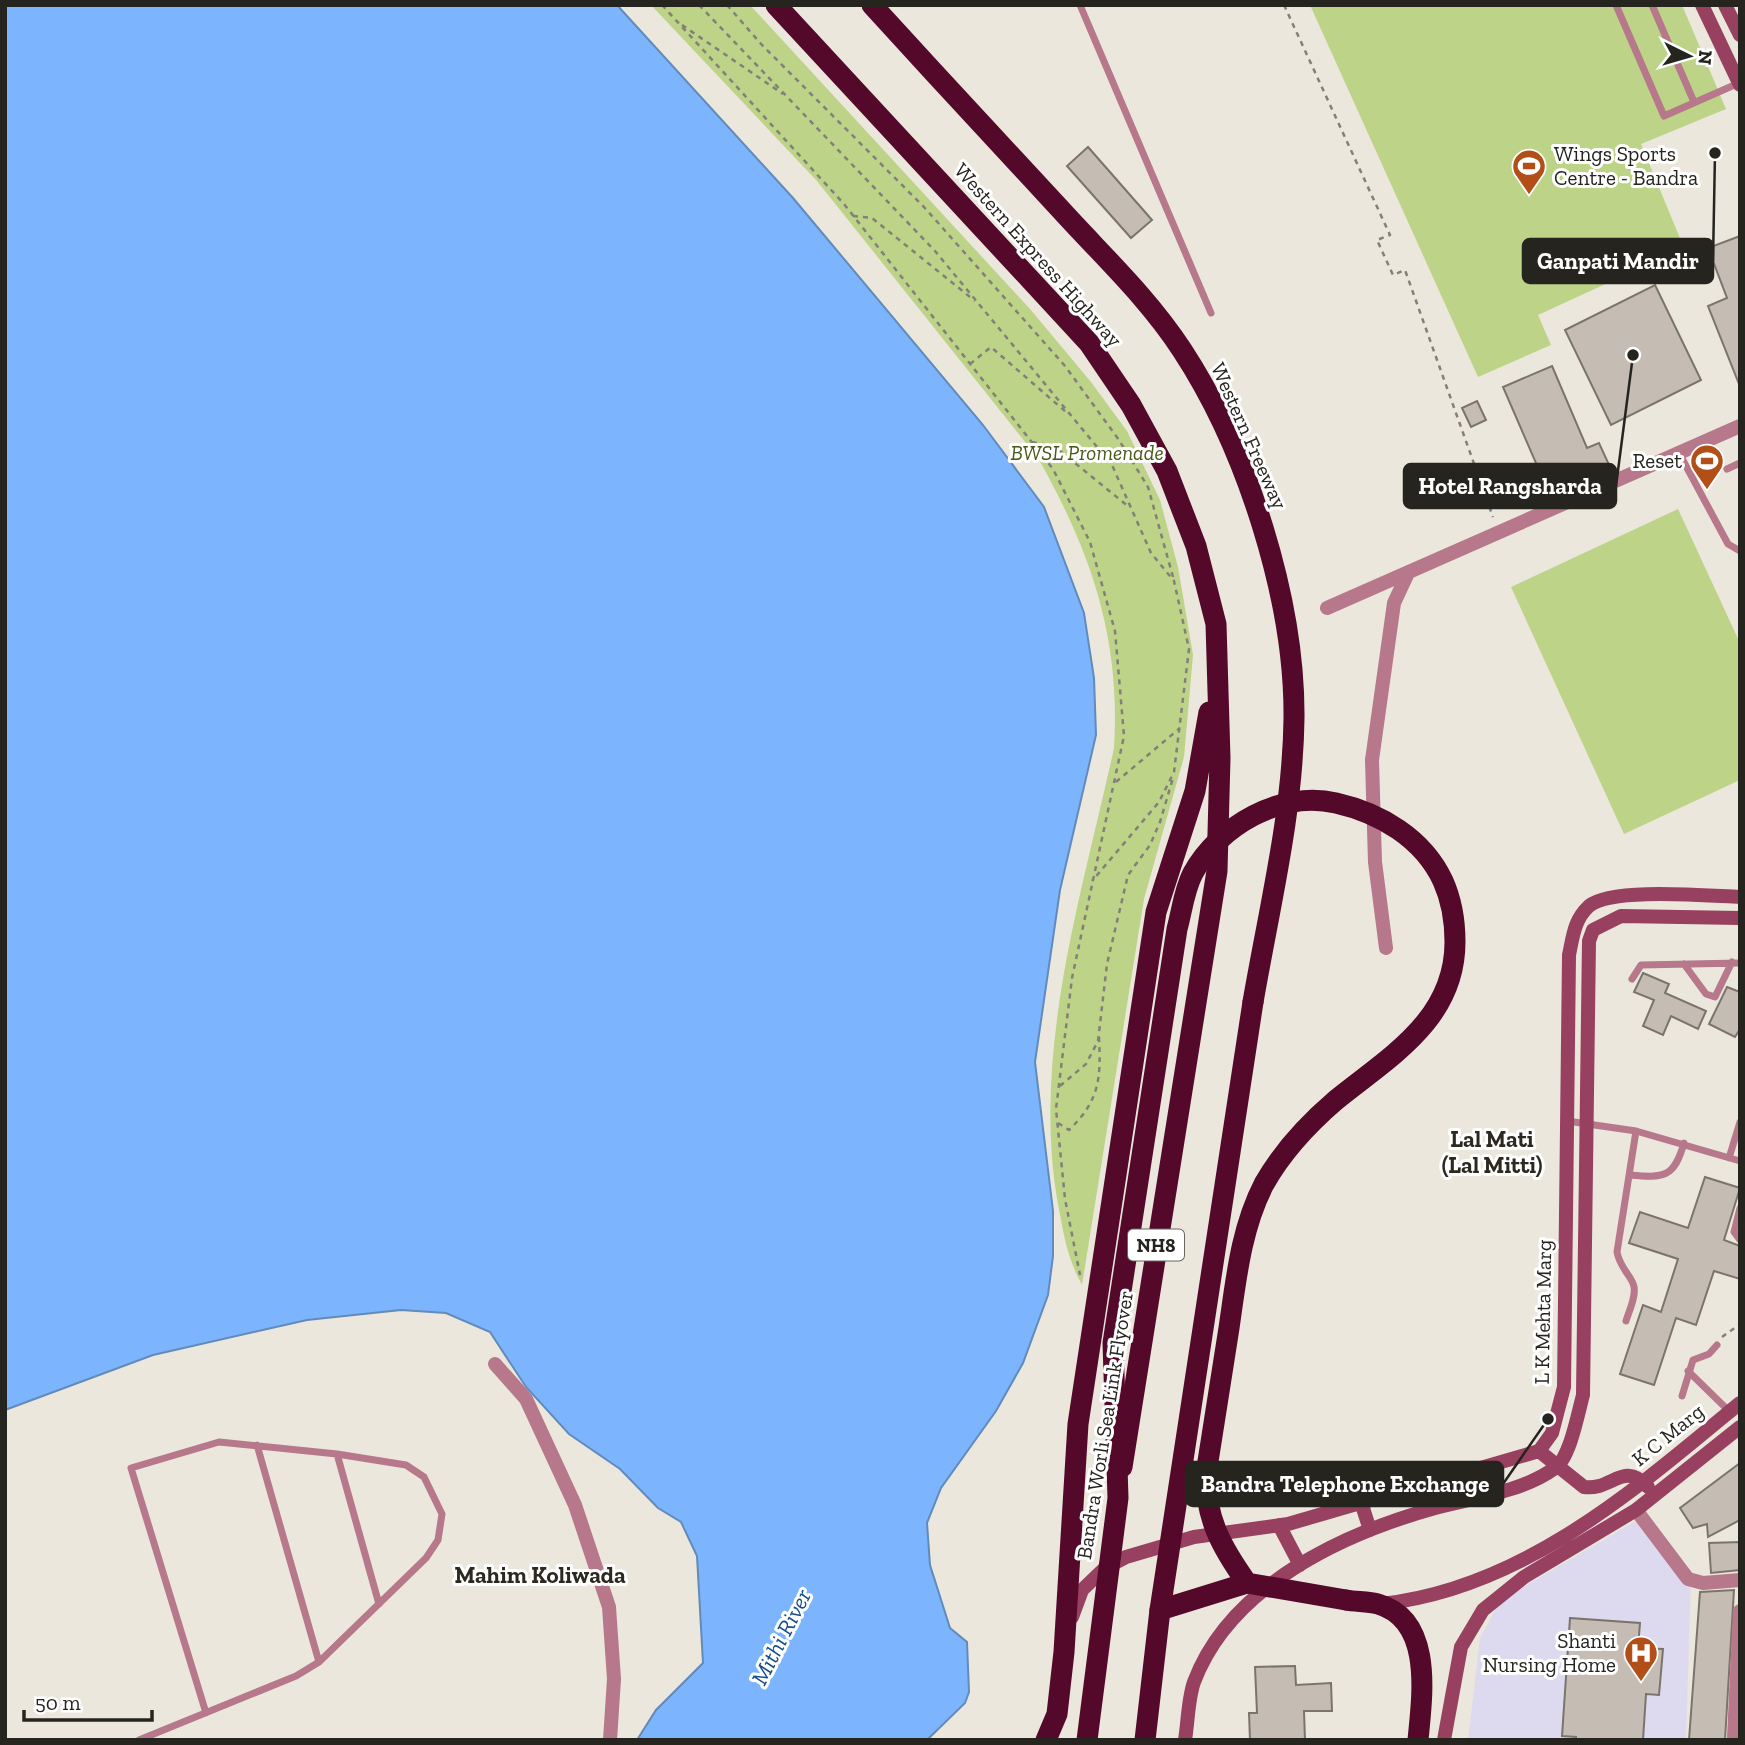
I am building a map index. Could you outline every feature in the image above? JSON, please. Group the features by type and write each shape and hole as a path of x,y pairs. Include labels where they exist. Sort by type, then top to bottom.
{"highway":[{"name":"Western Express Highway","path":"776,5 1089,343 1132,405 1167,471 1196,546 1213,609 1216,634 1220,758 1217,871 1195,993"},
{"name":"Western Freeway","path":"872,5 1132,287 1182,350 1218,417 1257,505 1280,589 1292,668 1294,718 1290,775 1160,1611"},
{"path":"1046,1740 1057,1714 1064,1652 1078,1424 1156,912 1195,791 1208,718 1216,634"},
{"path":"1118,1498 1113,1343 1177,929 1192,874 1226,833 1248,818 1274,806 1329,801 1354,807 1384,818 1401,831 1437,869 1455,917 1455,952 1448,986 1426,1023 1386,1063 1335,1101 1301,1133 1265,1183 1253,1209 1238,1265 1206,1474 1205,1499 1223,1548 1247,1583"},
{"name":"Bandra Worli Sea Link Flyover","path":"1087,1740 1118,1498 1195,993"},
{"path":"1145,1740 1160,1611 1247,1583 1380,1605 1400,1618 1411,1632 1419,1653 1423,1680 1418,1740"}],"main road":[{"path":"1702,5 1736,66 1739,84"},
{"path":"1725,5 1740,35"},
{"path":"1690,895 1690,917"},
{"name":"L K Mehta Marg","path":"1539,1451 1552,1433 1564,1387 1569,955 1575,924 1591,905 1612,897 1740,897"},
{"name":"L K Mehta Marg","path":"1557,1467 1571,1438 1583,1395 1588,960 1593,930 1621,916 1740,918"},
{"name":"K C Marg","path":"1380,1605 1423,1600 1494,1573 1536,1552 1623,1498 1735,1407"},
{"name":"K C Marg","path":"1444,1740 1461,1647 1474,1619 1495,1598 1524,1577 1636,1510 1740,1427"},
{"path":"1064,1652 1082,1591 1105,1568 1126,1557 1194,1537 1279,1525 1539,1451 1584,1487 1601,1486 1627,1474 1643,1482 1656,1495"},
{"path":"1185,1740 1193,1684 1221,1630 1250,1603 1300,1565 1370,1530 1409,1515 1521,1485 1557,1467"},
{"path":"1361,1502 1370,1530"},
{"path":"1279,1525 1300,1565"}],"street":[{"path":"1327,608 1740,426"},
{"path":"1386,948 1375,862 1372,760 1394,603 1408,573"},
{"path":"495,1364 526,1399 575,1505 609,1607 614,1679 611,1740"},
{"path":"1636,1510 1688,1579 1703,1584 1740,1580"},
{"path":"1734,1737 1740,1611"}],"lane":[{"path":"1080,5 1211,313"},
{"path":"1616,5 1664,116 1739,84"},
{"path":"1652,5 1694,102"},
{"path":"1679,453 1728,544 1740,551"},
{"path":"1727,469 1740,463"},
{"path":"1632,979 1640,965 1736,962"},
{"path":"1684,964 1706,994 1715,997 1736,962"},
{"path":"1567,1121 1636,1131 1740,1161"},
{"path":"1729,1158 1740,1122"},
{"path":"1626,1321 1635,1291 1634,1283 1619,1262 1617,1252 1636,1131"},
{"path":"1630,1175 1654,1177 1668,1172 1678,1165 1684,1143"},
{"path":"1740,1209 1734,1228 1740,1240"},
{"path":"1682,1396 1693,1360 1709,1354 1717,1345"},
{"path":"1688,1371 1735,1407"},
{"path":"139,1740 206,1713 296,1676 319,1662 426,1558 438,1539 442,1514 424,1477 406,1465 337,1454 219,1442 131,1468 206,1713"},
{"path":"257,1445 319,1662"},
{"path":"337,1454 379,1604"}],"path":[{"path":"662,5 853,216 1053,468 1090,542 1115,631 1124,736 1072,978 1059,1087 1058,1124 1065,1199 1083,1285"},
{"path":"699,5 935,251 1112,465 1151,553 1174,581"},
{"path":"727,5 762,46 924,206 1065,366 1119,440 1148,487 1174,581 1189,649 1181,728 1174,772 1160,822 1150,845 1128,876 1107,964 1098,1041 1086,1064 1059,1087"},
{"path":"1284,5 1390,235 1377,240 1393,275 1405,270 1499,533"},
{"path":"676,21 789,99"},
{"path":"853,216 872,218 980,305"},
{"path":"970,364 991,347 1073,419"},
{"path":"1032,442 1054,446 1132,510"},
{"path":"1114,783 1181,728"},
{"path":"1091,881 1158,802 1174,772"},
{"path":"1058,1124 1069,1130 1087,1113 1096,1093 1101,1069 1099,1030"},
{"path":"1717,1345 1721,1338 1740,1324"}],"shaded area":[{"path":"1634,1522 1651,1523 1691,1579 1686,1740 1468,1740 1480,1638 1500,1601"}],"green space":[{"name":"BWSL Promenade","path":"651,5 750,5 1030,309 1091,382 1127,431 1160,500 1178,567 1193,655 1184,757 1144,899 1082,1285 1069,1256 1058,1204 1051,1147 1051,1090 1055,1032 1064,974 1114,748 1113,670 1107,633 1087,562 1057,493 1038,458 817,181"},
{"name":"Wings Sports Centre - Bandra","path":"1310,5 1682,5 1726,109 1641,144 1684,248 1538,315 1551,345 1478,377"},
{"path":"1678,509 1740,643 1740,780 1624,834 1511,587"}],"water":[{"name":"Mithi River","path":"5,5 617,5 793,198 983,425 1044,507 1084,613 1094,678 1096,735 1060,890 1035,1062 1053,1211 1053,1256 1048,1295 1023,1363 996,1411 941,1488 927,1523 930,1565 950,1628 967,1642 969,1692 965,1703 927,1740 637,1740 656,1710 703,1663 697,1556 681,1522 658,1508 620,1469 569,1434 526,1387 490,1332 446,1313 401,1310 307,1320 153,1355 5,1410"}],"building":[{"path":"1088,147 1152,220 1131,238 1067,166"},
{"path":"1740,236 1739,384 1708,306 1727,298 1708,248"},
{"path":"1655,285 1701,380 1611,425 1565,330"},
{"path":"1552,366 1587,448 1599,443 1610,467 1549,493 1503,387"},
{"path":"1477,401 1486,420 1471,427 1462,408"},
{"path":"1643,973 1669,984 1665,993 1706,1011 1698,1029 1671,1016 1663,1035 1643,1026 1654,1000 1634,992"},
{"path":"1727,987 1740,992 1740,1029 1735,1037 1709,1024"},
{"path":"1705,1177 1740,1188 1724,1240 1740,1246 1740,1279 1714,1271 1696,1325 1676,1318 1654,1385 1620,1374 1643,1305 1661,1312 1678,1259 1629,1243 1640,1212 1688,1228"},
{"path":"1740,1463 1740,1520 1708,1537 1707,1524 1693,1528 1680,1508"},
{"path":"1740,1542 1740,1570 1711,1573 1709,1543"},
{"path":"1734,1590 1725,1740 1689,1740 1700,1592"},
{"path":"1570,1618 1640,1623 1638,1648 1663,1649 1659,1695 1646,1694 1643,1740 1576,1740 1576,1737 1562,1736"},
{"path":"1295,1666 1296,1685 1331,1683 1332,1711 1304,1711 1305,1740 1250,1740 1249,1713 1257,1713 1255,1667"}],"place":[{"name":"Ganpati Mandir","path":"1715,153"},
{"name":"Wings Sports Centre - Bandra","path":"1529,196"},
{"name":"Hotel Rangsharda","path":"1633,355"},
{"name":"Reset","path":"1707,491"},
{"name":"Bandra Telephone Exchange","path":"1548,1419"},
{"name":"Shanti Nursing Home","path":"1641,1683"}],"district":[{"name":"Lal Mati (Lal Mitti)","path":"1492,1152"},
{"name":"Mahim Koliwada","path":"540,1575"}]}
